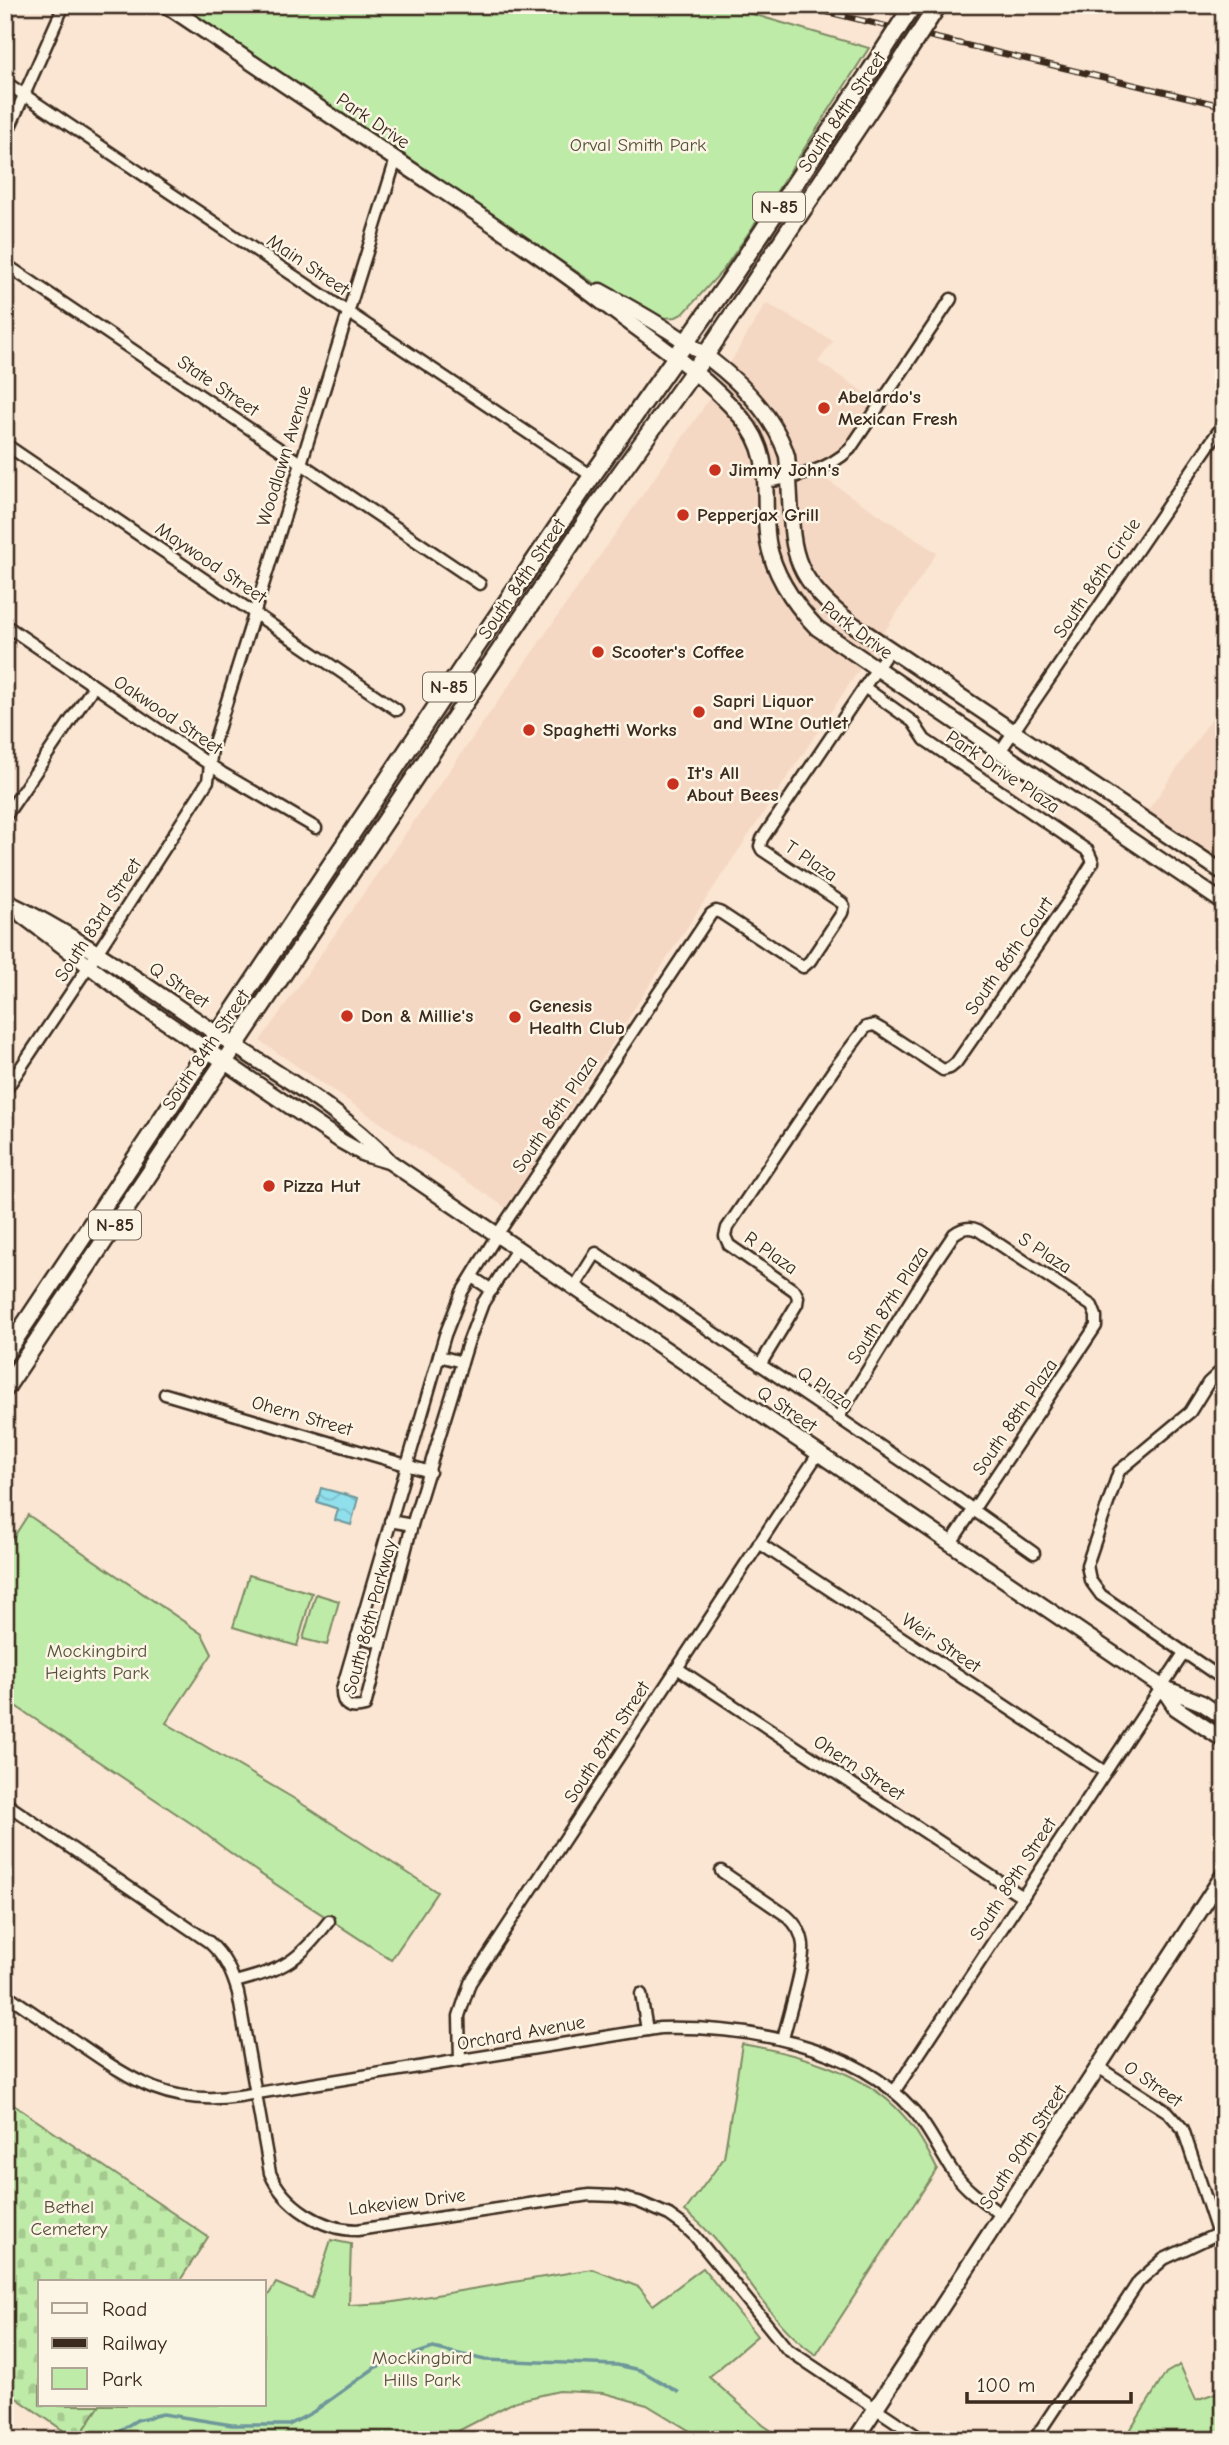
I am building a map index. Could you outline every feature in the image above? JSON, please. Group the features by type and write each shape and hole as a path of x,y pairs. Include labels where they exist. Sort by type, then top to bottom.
{"main road":[{"name":"South 84th Street","path":"5,1354 592,476 675,358 913,5"},
{"name":"South 84th Street","path":"5,1389 587,520 704,357 938,5"}],"street":[{"path":"5,138 64,5"},
{"name":"Park Drive","path":"166,5 559,269 693,372 731,405 756,436 765,465 768,544 776,571 804,614 817,628 1224,903"},
{"name":"Main Street","path":"5,82 592,476"},
{"name":"Woodlawn Avenue","path":"210,764 212,749 300,462 396,159"},
{"name":"State Street","path":"5,264 480,584"},
{"name":"Park Drive","path":"559,269 685,343 743,387 769,417 782,442 789,478 793,548 803,573 826,604 853,625 1224,873"},
{"path":"767,482 833,464 849,449 951,299"},
{"name":"South 86th Circle","path":"999,753 1224,423"},
{"name":"Maywood Street","path":"5,444 397,710"},
{"name":"Oakwood Street","path":"5,625 210,764 316,828"},
{"path":"864,687 890,649"},
{"path":"5,817 94,685"},
{"name":"T Plaza","path":"716,911 803,967 842,913 844,905 762,850 760,846 769,828 864,687"},
{"name":"Park Drive Plaza","path":"864,687 913,722 925,740 1088,851 1092,858"},
{"name":"South 83rd Street","path":"5,1091 206,788 210,764"},
{"name":"South 86th Court","path":"724,1236 862,1030 869,1026 881,1029 940,1068 947,1070 956,1063 1092,866 1092,858"},
{"name":"Q Street","path":"5,902 88,967 341,1141 364,1154 390,1162"},
{"name":"Q Street","path":"5,902 38,917 97,953 235,1045 351,1125 390,1162 574,1288 1162,1687 1202,1703 1224,1718"},
{"name":"South 86th Plaza","path":"497,1235 711,914 716,911"},
{"name":"South 87th Plaza","path":"838,1418 954,1234 967,1228 978,1230"},
{"name":"S Plaza","path":"978,1230 1092,1306"},
{"name":"South 86th Parkway","path":"497,1235 462,1292 439,1356 342,1689 341,1698 345,1705 354,1709 365,1706 412,1525 483,1303 517,1249"},
{"name":"R Plaza","path":"724,1236 729,1245 794,1291 798,1297 797,1304 760,1365"},
{"name":"Q Plaza","path":"574,1288 596,1254 1034,1553"},
{"path":"472,1277 492,1290"},
{"name":"South 88th Plaza","path":"951,1543 1096,1326 1092,1306"},
{"path":"439,1356 463,1362"},
{"path":"1224,1368 1208,1383 1190,1412 1119,1471 1087,1564 1090,1580 1101,1595 1224,1680"},
{"name":"Ohern Street","path":"165,1394 408,1463 430,1472"},
{"name":"South 87th Street","path":"460,2061 459,2016 470,1983 818,1454"},
{"path":"390,1521 412,1525"},
{"name":"Weir Street","path":"759,1543 1105,1772"},
{"path":"357,1636 381,1643"},
{"name":"South 89th Street","path":"894,2092 1184,1653"},
{"name":"Ohern Street","path":"677,1668 1023,1897"},
{"name":"Q Street","path":"1162,1687 1176,1708 1224,1740"},
{"name":"Lakeview Drive","path":"5,1803 209,1942 230,1967 235,1982 266,2156 273,2180 288,2200 316,2220 357,2230 589,2195 615,2196 639,2202 669,2215 695,2236 787,2349 923,2440"},
{"path":"722,1871 787,1916 794,1922 802,1937 803,1954 783,2039"},
{"name":"South 90th Street","path":"855,2440 1224,1874"},
{"path":"235,1982 268,1973 290,1963 308,1948 329,1921"},
{"name":"Orchard Avenue","path":"5,1993 120,2072 149,2087 191,2098 255,2094 647,2030 714,2028 783,2039 862,2070 894,2092 920,2118 961,2182 1002,2215"},
{"path":"641,1994 647,2030"},
{"name":"O Street","path":"1098,2067 1168,2112 1183,2129 1224,2252"},
{"path":"1034,2440 1139,2281 1164,2259 1217,2234"}],"shaded area":[{"path":"766,303 833,341 818,362 875,399 824,478 937,553 678,941 506,1208 260,1041 702,410"},
{"path":"1224,701 1224,873 1142,819"}],"green space":[{"name":"Orval Smith Park","path":"176,5 721,5 869,48 723,270 684,313 676,317 652,319"},
{"name":"Mockingbird Heights Park","path":"28,1515 202,1634 212,1654 166,1723 293,1798 437,1892 391,1960 5,1699 5,1538 11,1541"},
{"path":"249,1575 312,1593 297,1646 233,1627"},
{"path":"316,1594 339,1601 327,1645 303,1639"},
{"path":"742,2044 828,2066 868,2086 907,2120 937,2169 816,2355 780,2322 720,2245 685,2211 724,2158"},
{"name":"Bethel Cemetery","path":"5,2099 208,2237 180,2280 38,2280 38,2406 99,2406 77,2440 5,2390"},
{"name":"Mockingbird Hills Park","path":"331,2240 351,2244 349,2305 388,2303 592,2269 639,2287 653,2305 703,2268 757,2336 709,2377 763,2425 785,2440 705,2440 647,2405 604,2393 559,2391 516,2401 441,2440 77,2440 99,2406 266,2406 266,2299 276,2283 312,2298"},
{"path":"1180,2365 1196,2400 1224,2390 1224,2440 1124,2440 1166,2373"}],"water":[{"path":"321,1488 358,1498 351,1525 335,1520 338,1509 317,1502"}],"waterway":[{"path":"104,2440 137,2420 163,2414 232,2425 289,2425 313,2412 376,2367 433,2348 485,2360 617,2365 640,2370 678,2392"}],"railway":[{"path":"797,5 1224,106"}],"place":[{"name":"Abelardo's Mexican Fresh","path":"824,408"},
{"name":"Jimmy John's","path":"715,470"},
{"name":"Pepperjax Grill","path":"683,515"},
{"name":"Scooter's Coffee","path":"598,652"},
{"name":"Sapri Liquor and WIne Outlet","path":"699,712"},
{"name":"Spaghetti Works","path":"529,730"},
{"name":"It's All About Bees","path":"673,784"},
{"name":"Don & Millie's","path":"347,1016"},
{"name":"Genesis Health Club","path":"515,1017"},
{"name":"Pizza Hut","path":"269,1186"}]}
